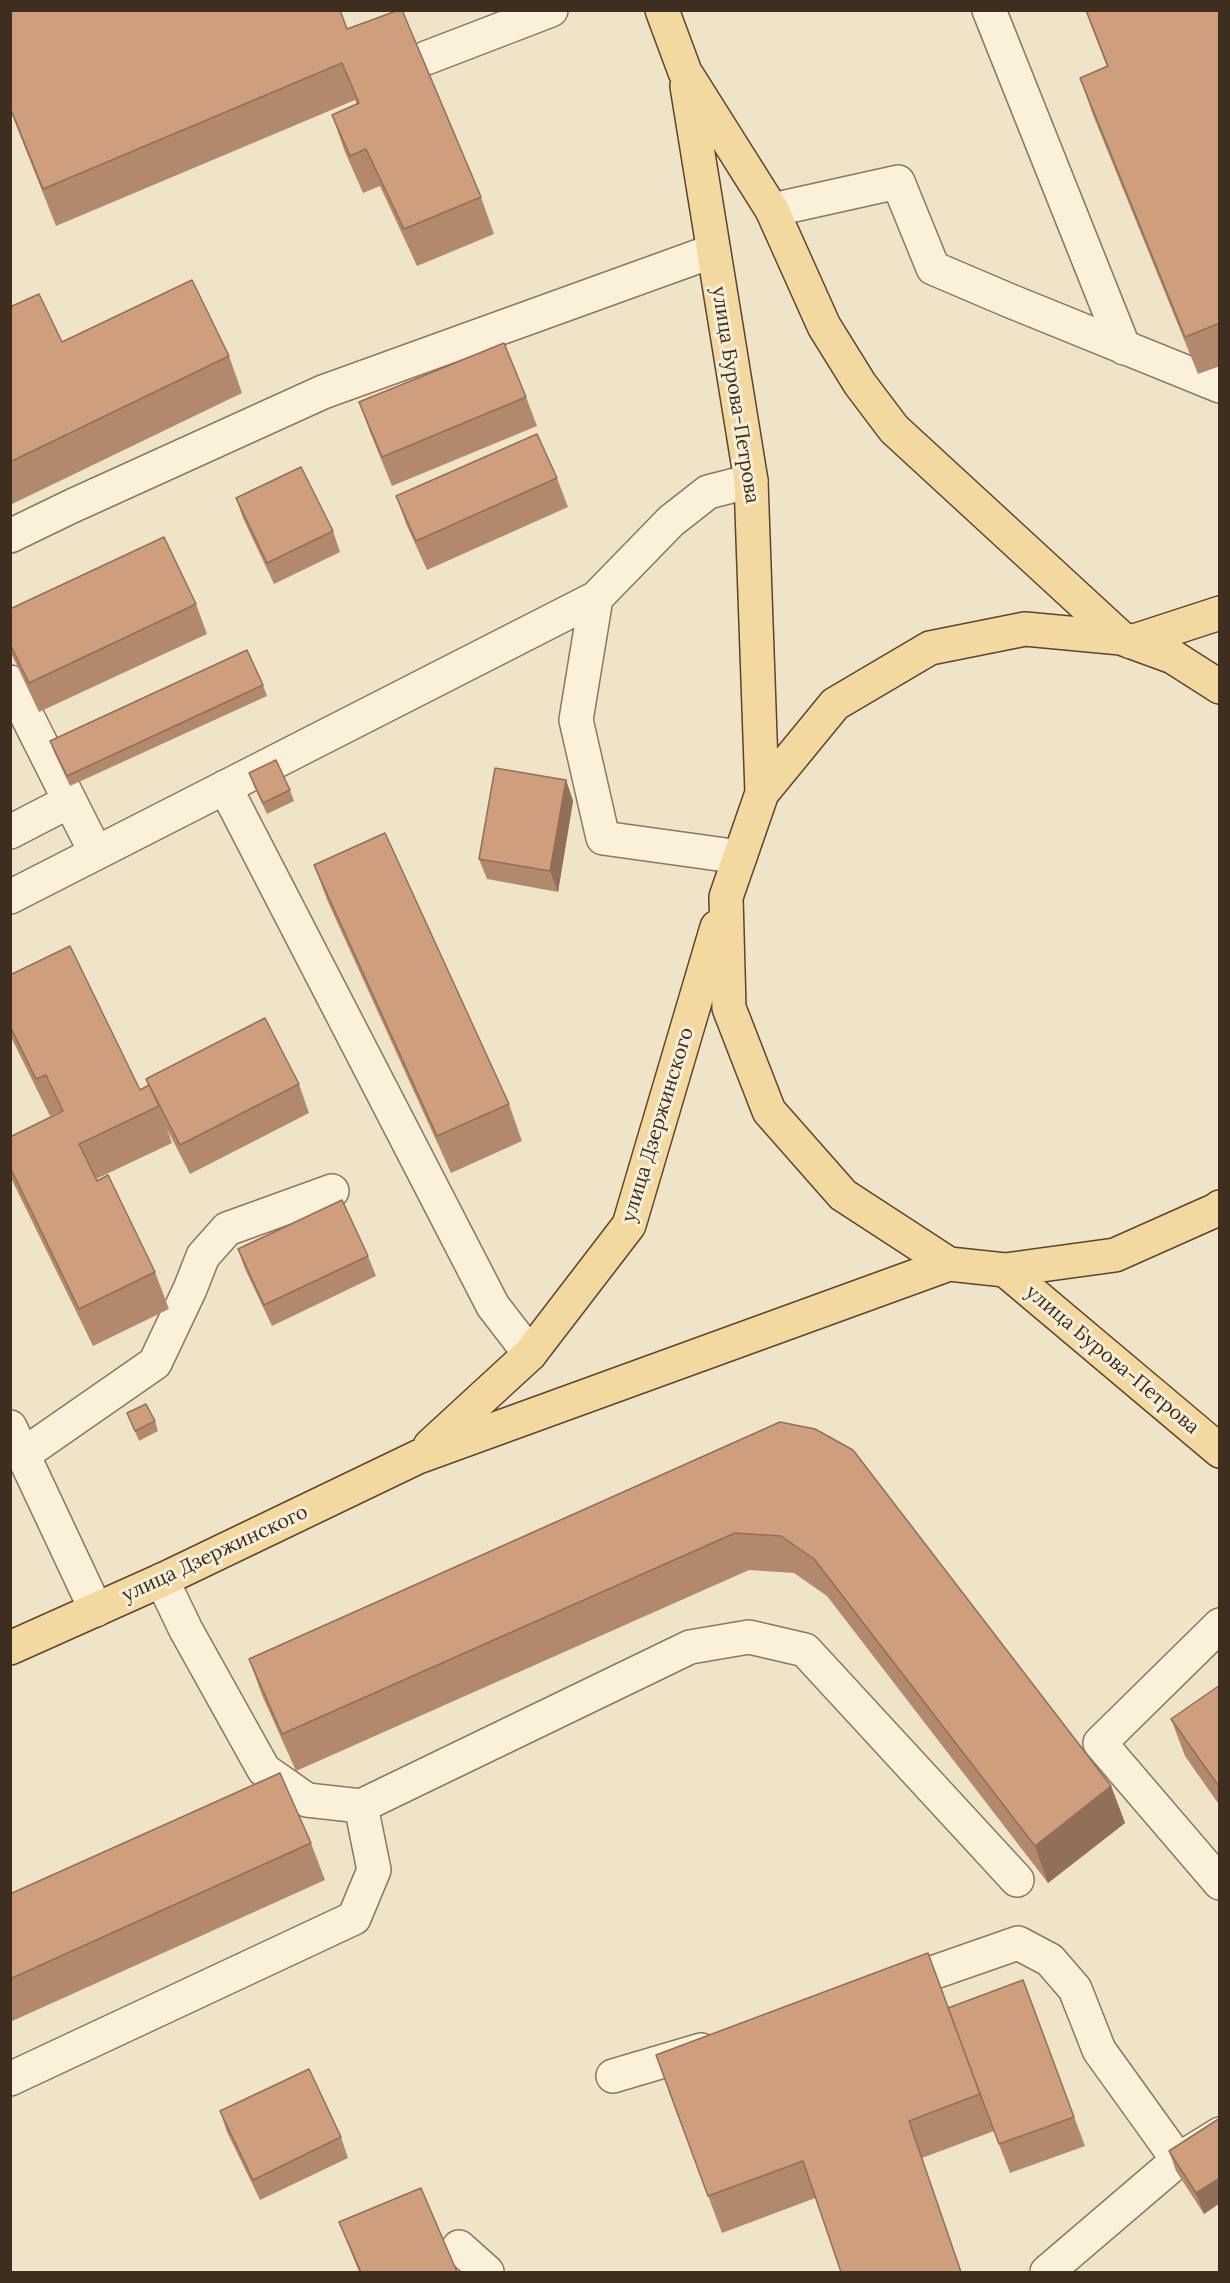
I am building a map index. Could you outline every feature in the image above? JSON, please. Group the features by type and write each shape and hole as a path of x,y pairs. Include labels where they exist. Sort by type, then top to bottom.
{"main road":[{"name":"улица Бурова-Петрова","path":"662,10 685,72 752,481 762,793"},
{"name":"улица Бурова-Петрова","path":"685,72 772,210 824,326 860,384 894,429 1126,640"},
{"path":"1126,640 1220,613"},
{"path":"762,793 835,704 930,648 1025,629 1126,640 1173,657 1220,687"},
{"name":"улица Дзержинского","path":"418,1457 530,1354 629,1225 726,897 762,793"},
{"path":"726,897 729,1008 769,1111 843,1195 949,1264 1005,1270 1115,1255 1220,1207"},
{"name":"улица Дзержинского","path":"10,1648 162,1580 418,1457 949,1264"},
{"name":"улица Бурова-Петрова","path":"1005,1270 1220,1451"}],"lane":[{"path":"426,58 551,10"},
{"path":"989,10 1124,348"},
{"path":"772,210 898,182 933,268 1220,386"},
{"path":"10,536 322,392 713,251"},
{"path":"10,897 596,598 671,521 708,492 752,481"},
{"path":"596,598 576,720 603,838 740,857"},
{"path":"10,682 96,853"},
{"path":"225,787 493,1306 530,1354"},
{"path":"10,832 70,801"},
{"path":"96,1610 17,1441 155,1363 203,1256 228,1229 332,1191"},
{"path":"162,1580 186,1630 264,1770 307,1800 360,1806 690,1647 750,1638 805,1650 1017,1880"},
{"path":"1220,1625 1100,1743 1220,1882"},
{"path":"10,2079 354,1918 374,1870 360,1806"},
{"path":"863,1997 1018,1943 1050,1960 1075,1989 1099,2050 1178,2160"},
{"path":"613,2076 731,2040"},
{"path":"1047,2272 1178,2160 1220,2134"},
{"path":"459,2247 487,2272"}],"building":[{"path":"10,10 340,10 347,29 402,10 481,197 404,229 366,149 350,156 332,115 359,103 342,63 43,189 10,107"},
{"path":"1086,10 1220,10 1220,323 1185,337 1080,78 1108,66"},
{"path":"192,280 229,356 10,462 10,307 39,294 62,342"},
{"path":"504,343 526,397 382,457 359,402"},
{"path":"537,434 557,478 416,541 396,496"},
{"path":"301,467 333,531 267,563 236,498"},
{"path":"164,537 196,604 29,683 10,644 10,609"},
{"path":"247,650 263,685 67,776 50,741"},
{"path":"276,760 290,790 263,803 249,773"},
{"path":"495,768 566,780 550,871 479,859"},
{"path":"385,833 509,1104 437,1136 314,865"},
{"path":"70,946 140,1090 149,1085 159,1106 79,1144 97,1181 108,1175 155,1272 79,1309 10,1167 10,1137 63,1111 46,1075 36,1079 10,1026 10,975"},
{"path":"265,1018 299,1084 180,1145 146,1079"},
{"path":"342,1200 368,1256 264,1305 238,1249"},
{"path":"146,1404 155,1421 135,1431 127,1413"},
{"path":"780,1422 815,1429 853,1450 1111,1786 1035,1846 814,1559 781,1536 735,1533 282,1734 249,1659"},
{"path":"1220,1685 1220,1788 1171,1719"},
{"path":"280,1773 311,1843 10,1979 10,1894"},
{"path":"928,1953 980,2094 909,2121 961,2272 841,2272 803,2161 708,2196 656,2055"},
{"path":"1023,1980 1074,2117 999,2144 948,2008"},
{"path":"309,2069 341,2137 253,2180 220,2111"},
{"path":"1220,2118 1220,2178 1196,2193 1169,2151"},
{"path":"421,2188 457,2272 361,2272 339,2222"}]}
